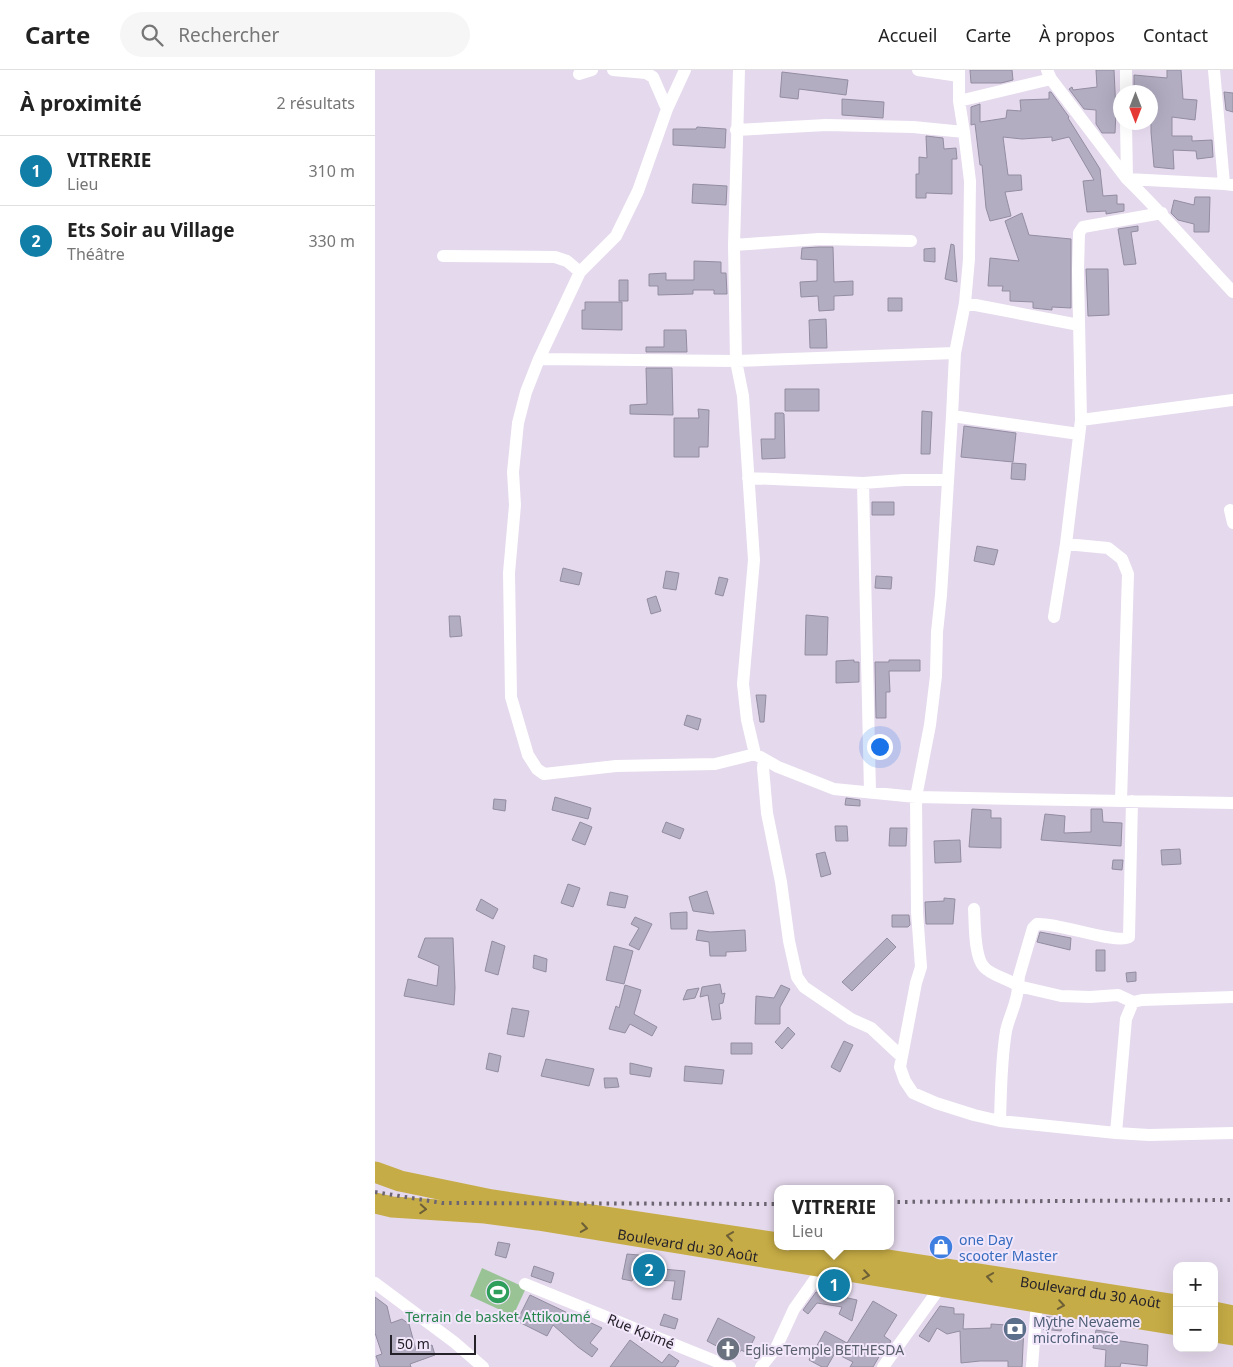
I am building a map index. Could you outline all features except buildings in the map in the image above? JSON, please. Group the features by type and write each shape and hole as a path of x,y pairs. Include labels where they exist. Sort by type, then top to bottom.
{"highway":[{"name":"Boulevard du 30 Août","path":"375,1172 400,1181 492,1200 774,1242"},
{"name":"Boulevard du 30 Août","path":"375,1203 392,1207 494,1214 1173,1324"},
{"name":"Boulevard du 30 Août","path":"824,1250 1173,1304"},
{"path":"1218,1313 1233,1316"},
{"path":"1218,1333 1233,1335"}],"street":[{"path":"613,70 646,73 653,77 667,109"},
{"path":"685,70 667,109 638,191 616,236 580,272 539,359 526,392 517,423 513,472 515,505 509,572 511,698 527,755 537,769 544,774 616,766 715,764 759,757 778,767 835,789 917,797 1233,803"},
{"path":"739,70 734,245 736,361 743,396 754,560 743,684 747,720 763,768 767,813 797,977 803,988 851,1018 871,1028 902,1056"},
{"path":"919,70 959,73 959,101 970,181 969,259 965,303 955,353 941,595 937,632 936,676 930,726 917,797 917,912 921,967 915,983 900,1066 905,1081 913,1093 936,1103 1000,1121 1116,1134 1233,1133"},
{"path":"1126,70 1126,85"},
{"path":"1127,179 1228,184 1214,70"},
{"path":"959,101 1049,75 1127,179 1162,213 1233,292"},
{"path":"736,130 826,125 913,127 964,132"},
{"path":"1127,130 1127,179"},
{"path":"1054,617 1066,544 1081,420 1079,233 1083,227 1162,213"},
{"path":"734,245 819,239 911,241"},
{"path":"443,256 555,257 567,261 580,272"},
{"path":"965,303 1079,325"},
{"path":"539,359 736,361 955,353"},
{"path":"1081,420 1233,400"},
{"path":"952,416 1079,434"},
{"path":"748,478 863,482 948,480"},
{"path":"863,482 870,792"},
{"path":"1230,510 1233,523"},
{"path":"1000,1121 1002,1072 1007,1030 1018,995 1019,976 1033,928 1037,924 1072,928 1117,939 1125,940 1129,937 1127,801 1128,574 1122,560 1108,548 1066,544"},
{"path":"974,909 978,955 983,967 1019,986 1061,996 1090,997 1118,995 1133,1002 1142,1000 1233,997"},
{"path":"1116,1134 1126,1020 1133,1002"},
{"path":"761,1367 777,1348 794,1309 823,1268"},
{"path":"375,1283 454,1342 483,1367"},
{"name":"Rue Kpimé","path":"525,1284 730,1367"},
{"path":"883,1367 941,1286"},
{"path":"1033,1367 1037,1302"}],"green space":[{"name":"Terrain de basket Attikoumé","path":"482,1268 526,1288 513,1316 470,1296"}],"railway":[{"path":"375,1192 442,1203 774,1204"},
{"path":"894,1202 1233,1200"}],"place":[{"name":"one Day scooter Master","path":"941,1247"},
{"name":"Ets Soir au Village","path":"649,1270"},
{"name":"VITRERIE","path":"834,1285"},
{"name":"Terrain de basket Attikoumé","path":"498,1292"},
{"name":"Mythe Nevaeme microfinance","path":"1015,1329"},
{"name":"EgliseTemple BETHESDA","path":"728,1349"}]}
